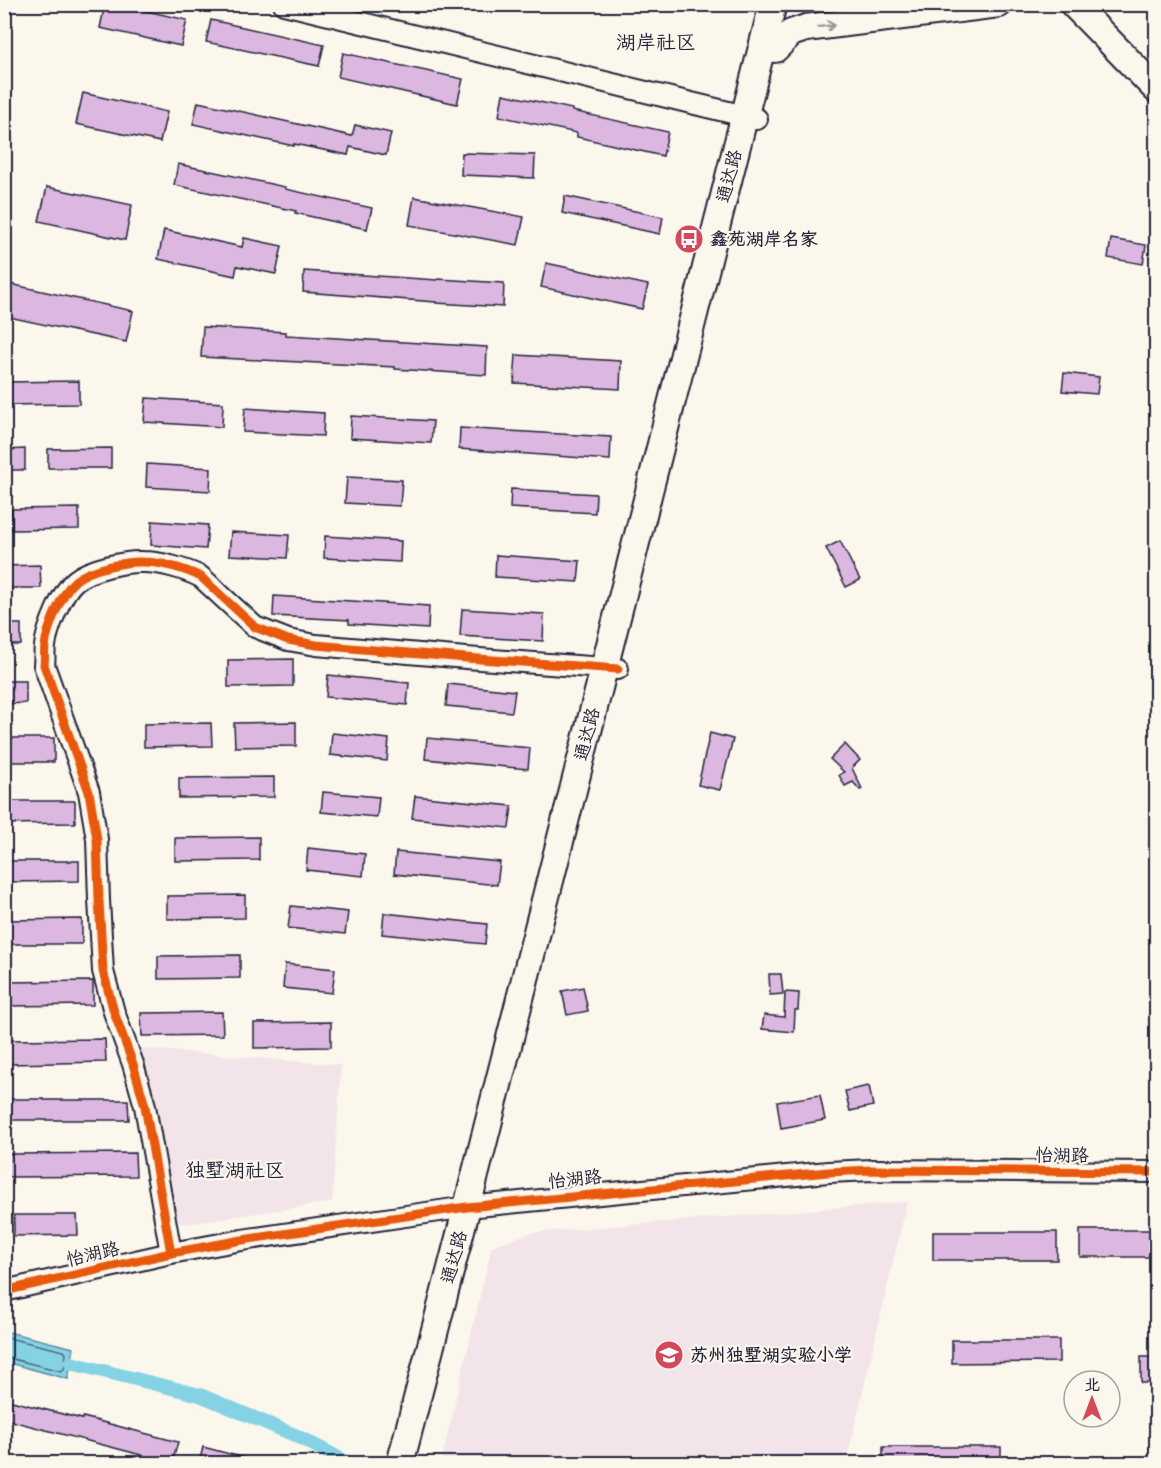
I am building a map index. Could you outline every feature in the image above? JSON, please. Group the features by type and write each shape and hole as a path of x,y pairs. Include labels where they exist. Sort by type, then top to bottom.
{"main road":[{"name":"通达路","path":"415,1464 475,1206 751,117 773,4"},
{"name":"通达路","path":"751,117 775,49 787,4"},
{"path":"775,49 791,33 806,28 999,4"},
{"path":"1070,5 1156,89"},
{"name":"通达路","path":"400,1464 475,1206"}],"street":[{"path":"284,4 751,117"},
{"path":"171,1253 145,1106 103,971 97,839 89,792 44,665 45,645 54,616 64,596 76,580 97,570 142,562 190,571 201,577 255,627 288,640 316,645 611,668"},
{"name":"怡湖路","path":"5,1291 171,1253 242,1240 475,1206 828,1172 872,1170 1156,1172"}],"shaded area":[{"path":"1148,851 1156,851 1156,1111 1149,1111"},
{"path":"136,1048 341,1065 332,1202 192,1223 176,1223 148,1077"},
{"name":"苏州独墅湖实验小学","path":"907,1202 846,1463 441,1463 492,1246 530,1233"}],"water":[{"path":"4,1331 74,1348 68,1379 5,1362"}],"building":[{"path":"105,4 115,4 187,20 181,46 100,28"},
{"path":"211,20 324,45 319,66 206,42"},
{"path":"343,53 463,79 457,104 338,77"},
{"path":"83,93 167,112 160,142 76,124"},
{"path":"503,94 668,132 663,156 577,137 577,133 499,116"},
{"path":"198,102 352,136 355,125 391,133 386,155 350,147 348,155 193,124"},
{"path":"462,153 535,155 534,178 461,175"},
{"path":"178,164 372,208 367,229 174,185"},
{"path":"47,187 132,205 125,240 39,221"},
{"path":"565,196 663,217 660,234 562,213"},
{"path":"414,197 524,217 518,245 409,225"},
{"path":"164,230 242,247 244,238 282,246 276,274 237,266 235,276 158,259"},
{"path":"1111,239 1146,245 1143,264 1108,258"},
{"path":"546,263 648,285 642,309 541,287"},
{"path":"304,271 504,283 503,307 303,292"},
{"path":"10,284 133,311 126,342 4,316"},
{"path":"203,327 286,332 286,335 487,347 486,375 395,369 395,367 201,357"},
{"path":"516,355 621,361 620,389 514,383"},
{"path":"1064,373 1099,377 1097,394 1062,391"},
{"path":"79,381 79,404 4,405 4,382"},
{"path":"146,398 223,403 222,427 144,422"},
{"path":"245,408 324,413 323,436 243,432"},
{"path":"351,416 433,421 431,443 350,438"},
{"path":"460,428 611,437 610,460 459,449"},
{"path":"111,448 111,468 48,468 48,449"},
{"path":"25,449 25,470 4,470 4,450"},
{"path":"147,464 211,468 210,491 146,487"},
{"path":"347,477 402,480 400,506 345,503"},
{"path":"511,489 596,494 595,513 510,508"},
{"path":"79,508 79,529 12,530 12,509"},
{"path":"152,521 208,525 206,549 151,545"},
{"path":"231,532 289,535 287,558 229,555"},
{"path":"325,536 401,541 400,562 324,558"},
{"path":"840,541 860,580 846,587 826,548"},
{"path":"496,555 580,561 578,582 495,577"},
{"path":"40,565 41,588 4,588 4,566"},
{"path":"274,596 429,606 428,629 349,624 349,620 273,616"},
{"path":"462,609 544,614 543,641 460,636"},
{"path":"4,624 21,624 21,645 4,645"},
{"path":"293,659 293,686 228,687 228,660"},
{"path":"328,675 409,683 407,705 326,697"},
{"path":"4,681 26,681 26,703 4,704"},
{"path":"448,684 515,691 512,712 446,706"},
{"path":"296,722 296,746 235,747 234,723"},
{"path":"211,723 212,746 144,747 144,724"},
{"path":"332,733 389,739 387,761 330,755"},
{"path":"710,733 733,739 720,790 698,785"},
{"path":"4,738 54,738 54,762 4,762"},
{"path":"427,738 530,748 528,769 425,759"},
{"path":"845,744 860,760 852,768 862,789 860,790 853,782 845,786 839,775 844,772 830,759"},
{"path":"274,777 274,797 179,798 179,778"},
{"path":"323,792 379,797 377,817 321,812"},
{"path":"415,796 512,806 509,828 412,818"},
{"path":"4,801 75,801 75,823 4,824"},
{"path":"259,837 259,860 175,861 175,838"},
{"path":"308,848 365,854 363,876 306,870"},
{"path":"396,852 500,862 497,885 394,874"},
{"path":"9,861 79,861 79,881 9,882"},
{"path":"245,895 245,918 167,919 167,896"},
{"path":"291,906 348,912 345,934 288,928"},
{"path":"384,913 487,924 485,944 382,934"},
{"path":"82,919 82,944 4,944 4,920"},
{"path":"240,955 240,978 158,979 158,956"},
{"path":"285,964 335,969 332,993 283,988"},
{"path":"769,974 781,974 783,994 770,995"},
{"path":"93,981 93,1005 5,1006 5,982"},
{"path":"583,987 588,1011 567,1015 562,991"},
{"path":"785,992 799,993 798,1010 795,1010 794,1032 762,1029 764,1015 784,1017"},
{"path":"222,1012 223,1035 142,1036 141,1013"},
{"path":"331,1022 331,1047 254,1048 254,1023"},
{"path":"105,1039 106,1062 9,1064 9,1040"},
{"path":"869,1086 873,1106 850,1111 845,1091"},
{"path":"820,1095 825,1120 781,1128 777,1102"},
{"path":"4,1099 128,1100 129,1120 4,1120"},
{"path":"135,1153 136,1176 7,1177 7,1154"},
{"path":"14,1215 77,1215 78,1235 14,1236"},
{"path":"1080,1230 1156,1230 1156,1257 1080,1257"},
{"path":"933,1232 1057,1232 1057,1260 933,1260"},
{"path":"952,1340 1059,1340 1059,1362 952,1363"},
{"path":"1141,1357 1156,1357 1156,1383 1141,1383"},
{"path":"4,1399 178,1442 172,1463 4,1419"},
{"path":"203,1447 253,1460 253,1464 199,1464"},
{"path":"883,1447 1001,1447 1001,1464 883,1464"}],"waterway":[{"path":"71,1363 200,1395 297,1436 350,1464"}],"cycle path":[{"path":"171,1253 145,1106 103,971 97,839 89,792 44,665 49,630 56,611 71,585 82,576 108,566 136,562 157,563 201,577 255,627 288,640 316,645 618,669"},
{"path":"4,1291 171,1253 242,1240 467,1207 828,1172 872,1170 1156,1172"}],"place":[{"name":"鑫苑湖岸名家","path":"689,239"},
{"name":"苏州独墅湖实验小学","path":"669,1355"}],"district":[{"name":"湖岸社区","path":"656,42"},
{"name":"独墅湖社区","path":"235,1170"}]}
